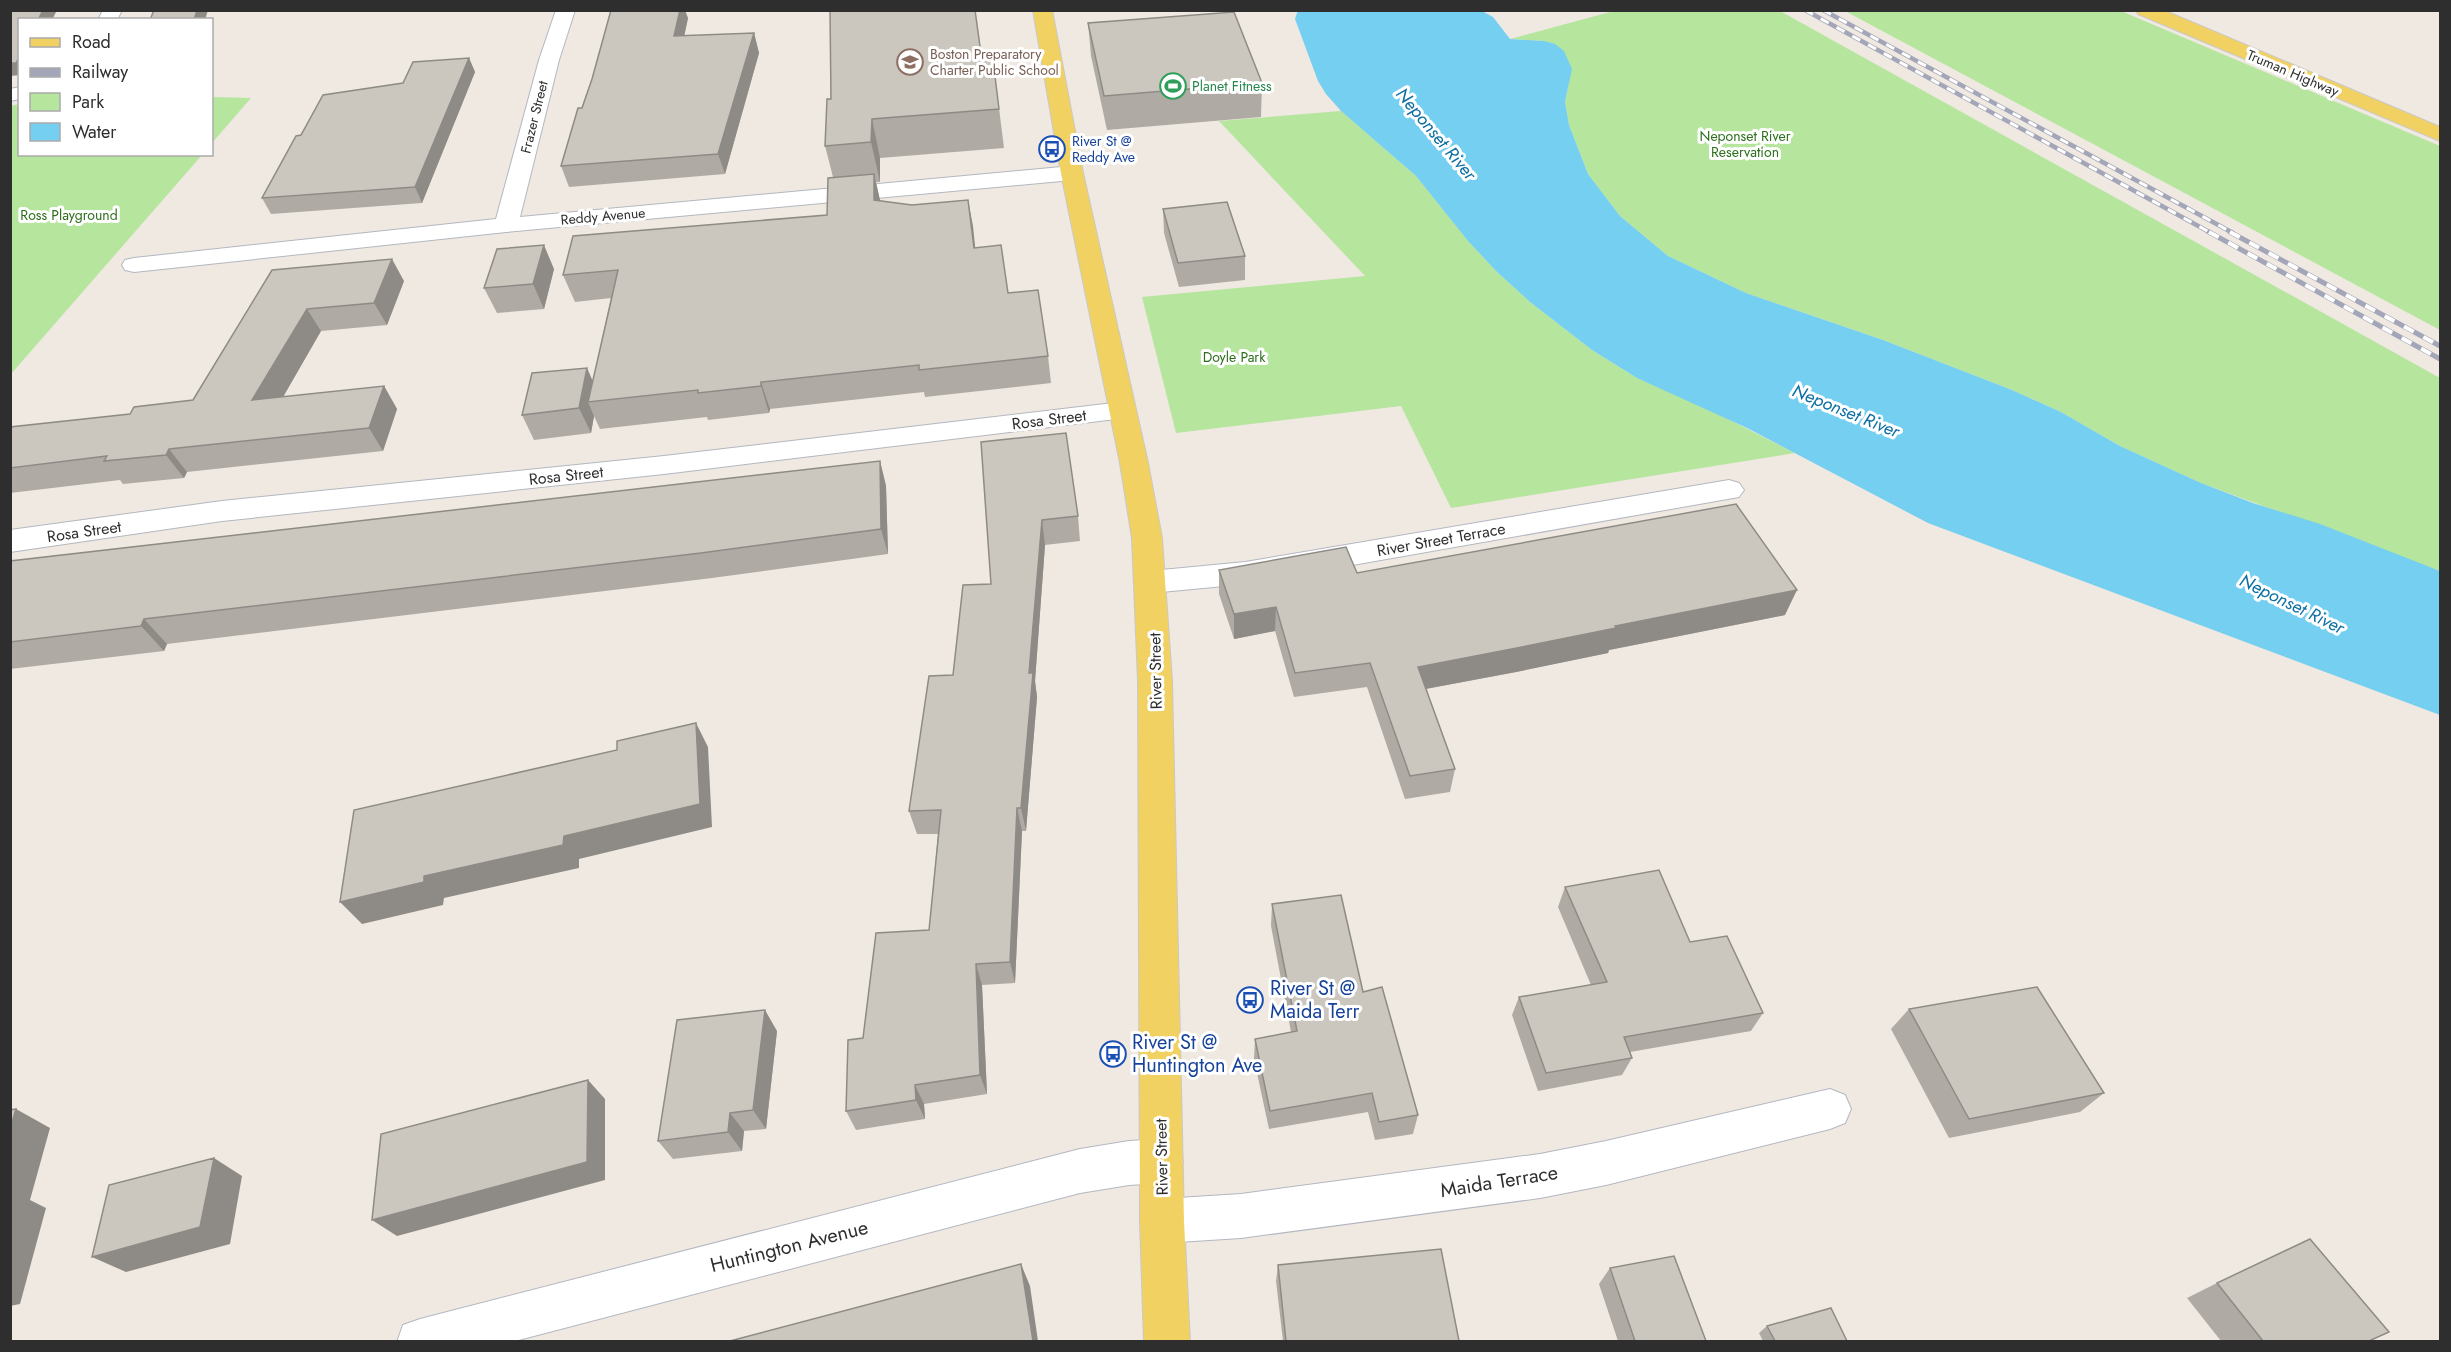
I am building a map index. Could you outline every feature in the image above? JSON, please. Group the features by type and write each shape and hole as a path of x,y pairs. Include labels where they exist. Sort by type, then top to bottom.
{"main road":[{"name":"River Street","path":"1042,10 1072,173 1141,500 1151,582 1155,670 1162,1221 1167,1341"},
{"name":"Truman Highway","path":"2145,10 2440,135"},
{"name":"Truman Highway","path":"2194,10 2304,56"},
{"path":"2356,100 2382,88"}],"street":[{"name":"Frazer Street","path":"506,225 549,60 566,10"},
{"name":"Reddy Avenue","path":"134,265 506,225 1072,173"},
{"name":"Rosa Street","path":"10,541 222,511 664,465 1122,411"},
{"name":"River Street Terrace","path":"1151,582 1245,573 1730,490"},
{"name":"Maida Terrace","path":"1162,1221 1241,1216 1540,1176 1606,1163 1830,1109"},
{"name":"Huntington Avenue","path":"420,1341 1080,1171 1161,1161"}],"green space":[{"name":"Neponset River Reservation","path":"1614,11 1780,11 2440,378 2440,571 2201,483 2120,446 2061,412 2012,390 1883,340 1746,293 1668,256 1620,216 1588,174 1569,125 1565,102 1569,83 1544,41 1510,39"},
{"path":"1845,11 2121,11 2440,146 2440,330"},
{"path":"213,97 251,98 213,142"},
{"name":"Ross Playground","path":"18,104 18,156 201,156 11,374 10,106"},
{"name":"Doyle Park","path":"1341,111 1416,176 1468,241 1497,272 1530,302 1592,350 1637,378 1698,404 1795,453 1451,508 1401,406 1176,433 1142,297 1365,276 1219,121"}],"water":[{"name":"Neponset River","path":"1298,10 1482,11 1493,17 1510,39 1555,44 1564,51 1572,69 1565,102 1569,125 1588,174 1620,216 1668,256 1746,293 1883,340 2012,390 2061,412 2120,446 2201,483 2253,503 2320,524 2440,571 2440,715 1928,523 1747,428 1637,378 1592,350 1530,302 1468,241 1416,176 1341,111 1318,81 1295,19"}],"building":[{"path":"10,10 43,10 39,18 18,18 18,60 16,63 10,63"},
{"path":"154,10 197,10 195,18 151,18"},
{"path":"611,10 680,10 674,36 754,33 718,154 561,166 578,108 582,108 592,79"},
{"path":"830,10 975,10 982,61 993,60 999,109 872,119 871,142 825,146 827,99 831,99"},
{"path":"1234,12 1262,83 1104,96 1088,23"},
{"path":"469,58 415,187 262,198 296,136 301,135 323,95 403,83 413,62"},
{"path":"874,174 874,200 912,205 968,200 974,248 1001,245 1008,293 1038,290 1048,356 919,370 919,365 761,382 761,386 698,393 698,390 588,402 618,270 563,275 573,236 827,215 828,178"},
{"path":"1227,202 1245,256 1178,263 1163,209"},
{"path":"544,245 533,284 484,288 497,249"},
{"path":"392,259 374,303 307,309 252,400 384,386 369,428 169,449 166,455 104,461 107,456 10,468 10,427 130,414 134,407 193,400 272,270"},
{"path":"587,368 579,408 522,415 532,373"},
{"path":"1066,433 1078,516 1042,520 1029,673 1033,673 1021,808 1017,808 1010,962 976,964 980,1075 915,1085 916,1100 846,1111 848,1040 863,1038 876,933 929,930 941,810 909,811 929,676 953,675 963,585 991,584 981,442"},
{"path":"880,461 881,529 701,553 144,619 141,626 10,642 10,561"},
{"path":"1736,504 1797,590 1418,667 1455,769 1410,776 1370,663 1295,673 1276,607 1234,614 1219,570 1346,547 1357,573"},
{"path":"696,723 700,804 564,836 563,845 424,876 424,882 340,902 354,810 617,750 617,741"},
{"path":"1659,870 1690,942 1727,936 1763,1013 1624,1037 1632,1058 1546,1073 1519,997 1607,982 1565,887"},
{"path":"1341,895 1363,992 1382,987 1418,1115 1379,1122 1372,1093 1270,1111 1255,1039 1297,1031 1272,904"},
{"path":"2037,987 2104,1093 1969,1119 1909,1009"},
{"path":"765,1010 753,1110 730,1113 728,1132 658,1141 677,1020"},
{"path":"588,1080 587,1162 372,1220 381,1134"},
{"path":"16,1109 10,1129 10,1110"},
{"path":"214,1158 200,1227 92,1257 109,1185"},
{"path":"2310,1239 2389,1332 2369,1341 2263,1341 2217,1283"},
{"path":"1441,1249 1459,1341 1286,1341 1278,1265"},
{"path":"1674,1256 1706,1341 1635,1341 1610,1268"},
{"path":"1021,1264 1033,1341 730,1341"},
{"path":"1831,1308 1847,1341 1775,1341 1767,1326"}],"railway":[{"path":"1805,10 2211,233"},
{"path":"1823,10 2233,233"},
{"path":"2209,232 2440,359"},
{"path":"2230,232 2440,346"}],"place":[{"name":"Boston Preparatory Charter Public School","path":"910,62"},
{"name":"Planet Fitness","path":"1173,86"},
{"name":"River St @ Reddy Ave","path":"1052,149"},
{"name":"River St @ Maida Terr","path":"1250,1000"},
{"name":"River St @ Huntington Ave","path":"1113,1054"}]}
